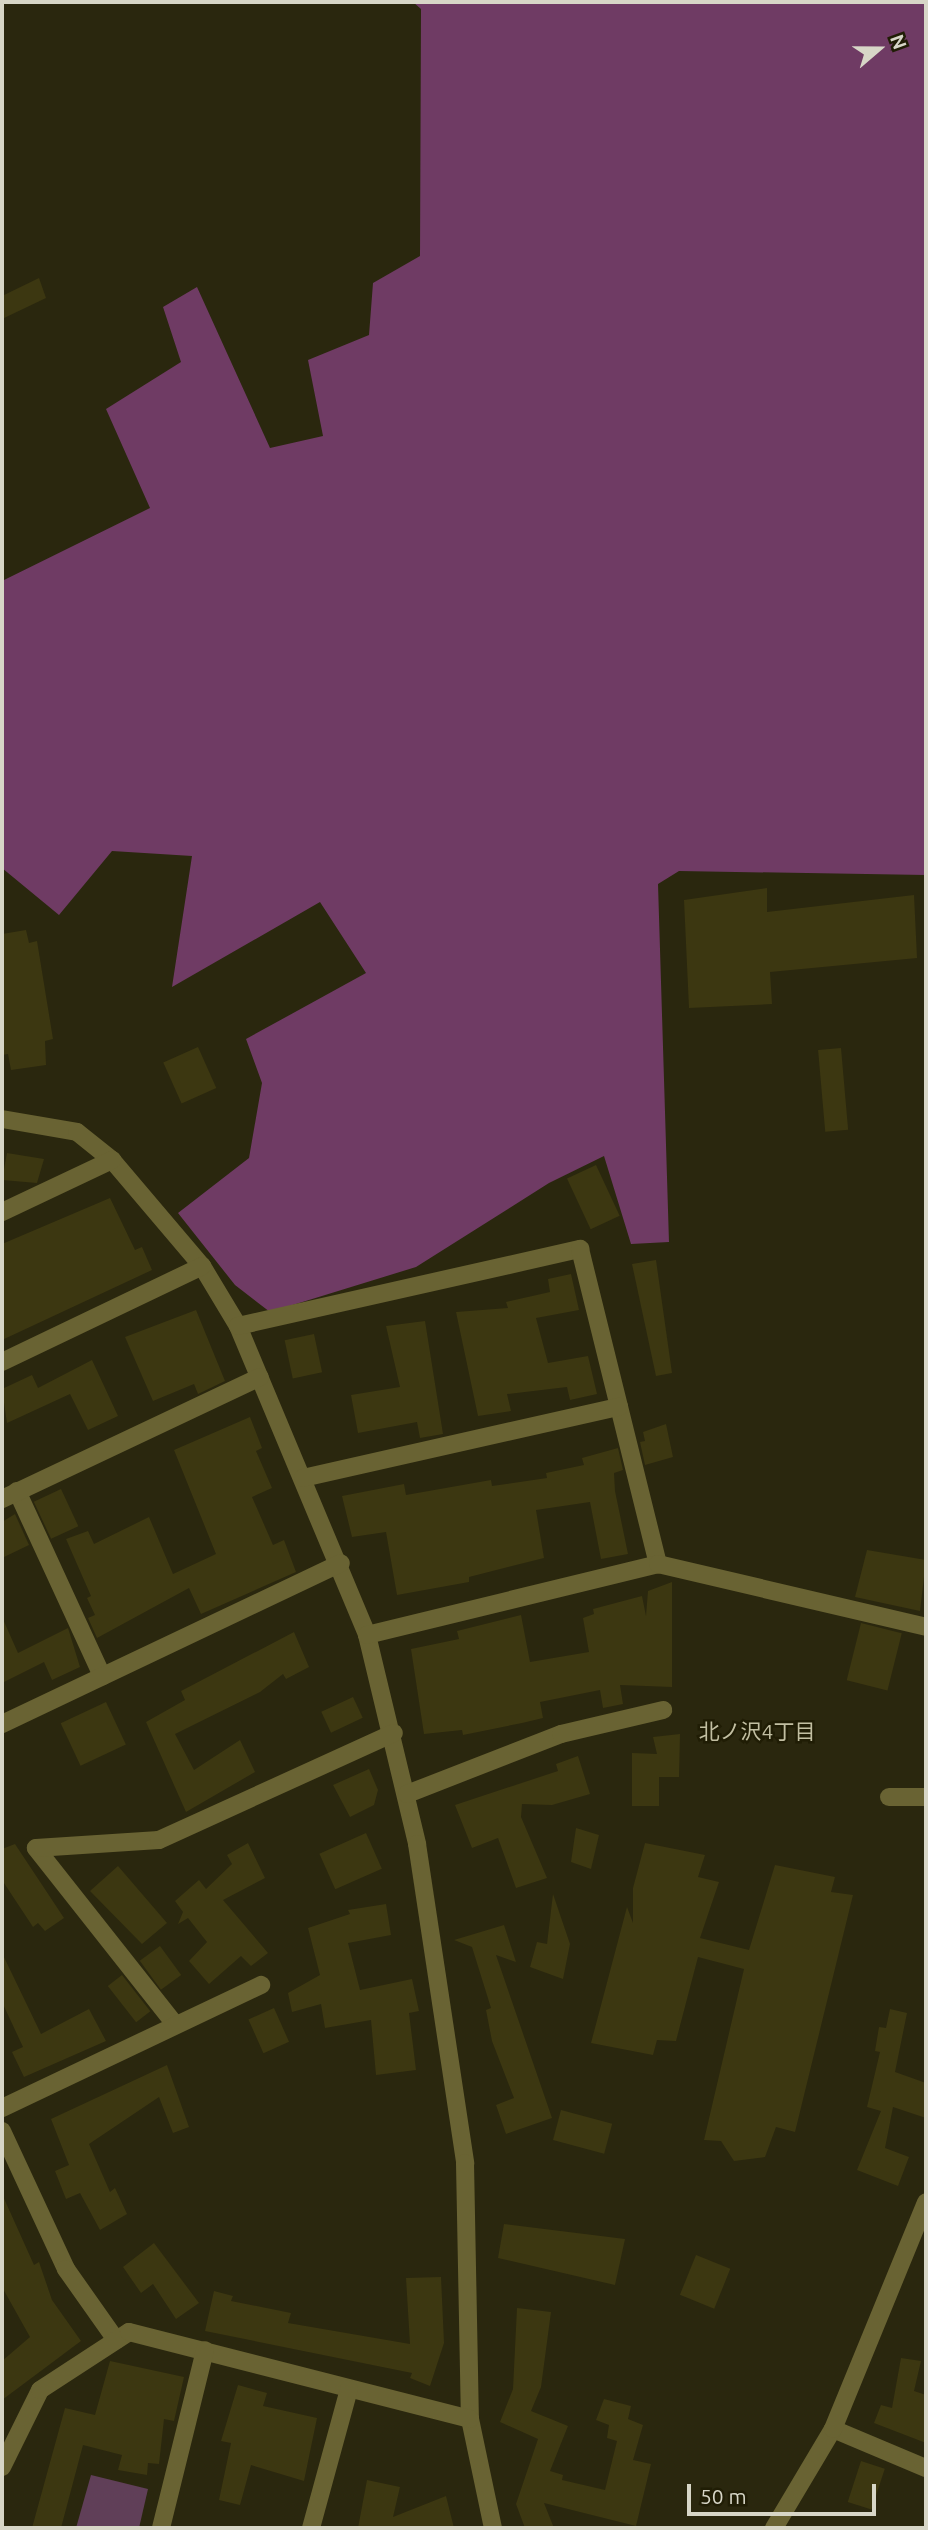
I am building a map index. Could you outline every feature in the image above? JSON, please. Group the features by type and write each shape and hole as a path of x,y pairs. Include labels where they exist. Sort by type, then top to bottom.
{"street":[{"path":"2,1119 76,1132 112,1160 202,1266 238,1326 341,1563 367,1635 394,1733 407,1794 465,2163 470,2419 493,2528"},
{"path":"2,1212 112,1160"},
{"path":"238,1326 579,1249 658,1564"},
{"path":"2,1362 202,1266"},
{"path":"102,1676 9,1495 260,1377"},
{"path":"303,1478 619,1407"},
{"path":"2,1724 341,1563"},
{"path":"367,1635 658,1564 926,1627"},
{"path":"407,1794 561,1734 663,1710"},
{"path":"174,2023 36,1848 159,1840 394,1733"},
{"path":"889,1797 926,1797"},
{"path":"2,2108 174,2023 261,1985"},
{"path":"2,2131 66,2269 116,2340"},
{"path":"774,2528 833,2430 926,2202"},
{"path":"2,2467 40,2390 129,2332 470,2419"},
{"path":"161,2528 205,2350"},
{"path":"311,2528 349,2389"},
{"path":"833,2430 926,2468"}],"shaded area":[{"path":"413,2 926,2 926,875 679,871 658,884 669,1242 631,1244 604,1156 549,1183 416,1267 270,1312 235,1285 178,1213 249,1158 262,1083 246,1039 366,973 320,902 172,987 192,856 112,851 59,915 2,868 2,581 150,508 106,409 181,362 163,307 197,287 270,448 323,436 308,360 369,335 373,283 420,256 421,9"},
{"path":"91,2475 148,2489 139,2528 76,2528"}],"building":[{"path":"39,278 46,298 2,319 2,296"},
{"path":"767,888 767,912 914,895 917,958 770,972 772,1004 689,1008 684,900"},
{"path":"26,930 29,943 37,941 53,1039 45,1041 46,1065 11,1070 8,1054 2,1055 2,934"},
{"path":"198,1047 216,1088 182,1104 163,1062"},
{"path":"841,1048 848,1130 825,1132 818,1050"},
{"path":"7,1153 44,1159 37,1183 2,1180"},
{"path":"596,1165 620,1216 591,1229 567,1179"},
{"path":"110,1198 135,1250 142,1247 152,1270 2,1340 2,1244"},
{"path":"656,1260 672,1373 656,1376 632,1264"},
{"path":"571,1274 579,1310 536,1318 548,1363 588,1356 597,1394 570,1400 567,1387 507,1394 511,1411 478,1416 456,1312 508,1308 506,1302 550,1292 548,1279"},
{"path":"196,1310 225,1381 198,1394 194,1384 153,1401 125,1337"},
{"path":"425,1321 443,1434 420,1438 417,1422 358,1433 351,1395 400,1387 386,1326"},
{"path":"314,1334 322,1372 293,1378 285,1340"},
{"path":"92,1360 118,1416 88,1430 70,1394 7,1423 2,1389 32,1375 38,1388"},
{"path":"250,1417 262,1448 256,1451 272,1488 252,1497 273,1545 284,1540 296,1572 201,1614 189,1588 97,1638 88,1618 95,1615 87,1598 91,1596 66,1539 88,1531 94,1544 149,1517 173,1574 216,1554 174,1450"},
{"path":"666,1424 673,1457 645,1465 640,1442 645,1441 643,1432"},
{"path":"618,1448 623,1470 614,1473 615,1491 628,1554 601,1559 590,1502 536,1510 544,1558 469,1577 469,1582 397,1595 386,1532 352,1537 342,1496 404,1484 406,1495 491,1480 492,1486 547,1478 546,1473 584,1465 582,1458"},
{"path":"61,1489 78,1526 51,1539 34,1502"},
{"path":"15,1514 29,1545 2,1558 2,1522"},
{"path":"867,1550 926,1560 920,1611 855,1597"},
{"path":"672,1582 672,1687 620,1685 623,1704 603,1708 600,1690 540,1702 543,1718 463,1735 462,1730 424,1734 411,1649 459,1639 457,1631 521,1615 530,1662 589,1652 583,1618 594,1614 593,1609 642,1596 646,1616 648,1591"},
{"path":"2,1617 18,1653 68,1628 80,1667 52,1680 44,1662 2,1683"},
{"path":"861,1623 902,1633 887,1690 847,1680"},
{"path":"294,1632 309,1667 286,1679 283,1674 260,1692 175,1734 194,1770 240,1740 255,1772 186,1812 146,1722 185,1700 181,1691"},
{"path":"353,1697 363,1718 331,1733 321,1712"},
{"path":"106,1702 126,1745 81,1766 61,1723"},
{"path":"680,1734 679,1777 659,1777 659,1806 632,1806 632,1753 657,1754 653,1737"},
{"path":"578,1756 590,1794 552,1805 522,1804 521,1817 547,1878 516,1888 498,1838 472,1848 455,1805 558,1771 556,1764"},
{"path":"369,1769 378,1790 374,1805 350,1817 333,1785"},
{"path":"576,1828 599,1835 591,1869 571,1862"},
{"path":"366,1833 382,1869 335,1889 319,1854"},
{"path":"248,1843 265,1878 223,1900 268,1953 251,1966 241,1956 209,1984 189,1961 207,1942 188,1918 178,1924 183,1912 175,1901 199,1880 206,1889 232,1864 227,1855"},
{"path":"645,1843 705,1855 698,1877 719,1882 700,1938 749,1950 775,1865 835,1877 831,1892 853,1895 795,2132 776,2127 765,2157 734,2161 721,2141 704,2140 744,1969 698,1957 676,2041 657,2040 653,2055 591,2043 627,1907 633,1923 633,1888"},
{"path":"15,1844 64,1918 45,1931 38,1923 33,1927 2,1880 2,1849"},
{"path":"118,1866 167,1923 142,1944 90,1891"},
{"path":"553,1894 570,1944 563,1979 530,1967 537,1942 547,1944"},
{"path":"386,1904 391,1935 348,1943 360,1990 412,1979 419,2011 409,2013 416,2070 376,2075 371,2020 325,2028 321,2004 292,2012 288,1993 320,1975 308,1928 350,1914 348,1910"},
{"path":"504,1925 516,1962 496,1955 552,2118 506,2134 496,2105 514,2098 492,2041 486,2010 491,2008 472,1947 454,1940"},
{"path":"160,1946 181,1975 161,1990 140,1961"},
{"path":"2,1953 41,2034 89,2009 106,2041 24,2077 12,2052 23,2047 2,2002"},
{"path":"122,1975 150,2011 136,2022 108,1986"},
{"path":"274,2008 289,2042 263,2053 248,2019"},
{"path":"890,2009 907,2013 895,2072 926,2083 926,2118 893,2107 885,2148 909,2157 898,2186 857,2170 881,2111 867,2107 880,2052 875,2051 879,2027 886,2028"},
{"path":"167,2065 189,2127 173,2133 159,2097 89,2144 110,2192 115,2188 127,2214 100,2230 80,2193 66,2199 55,2171 69,2165 51,2119"},
{"path":"561,2110 612,2124 604,2154 553,2140"},
{"path":"2,2194 34,2265 39,2262 52,2300 81,2341 2,2400 2,2361 30,2337 2,2287"},
{"path":"504,2224 625,2239 615,2285 498,2258"},
{"path":"154,2243 199,2303 176,2319 153,2284 141,2293 123,2267"},
{"path":"696,2255 730,2269 714,2309 680,2295"},
{"path":"441,2277 444,2343 430,2386 410,2378 412,2373 205,2331 214,2291 233,2296 231,2301 291,2313 288,2323 410,2344 406,2278"},
{"path":"517,2308 551,2312 541,2387 531,2411 568,2426 550,2471 563,2475 562,2480 605,2490 617,2441 607,2438 609,2425 596,2420 604,2399 631,2406 628,2419 643,2425 633,2460 651,2464 636,2526 544,2503 554,2528 525,2528 516,2504 538,2439 500,2422 513,2389"},
{"path":"901,2358 921,2361 914,2391 926,2395 926,2443 874,2423 881,2405 892,2408"},
{"path":"110,2361 184,2377 174,2421 164,2419 159,2464 148,2463 147,2475 118,2470 122,2455 83,2445 61,2528 32,2528 65,2408 95,2415"},
{"path":"238,2385 267,2393 263,2406 317,2418 304,2481 251,2465 240,2505 219,2500 231,2443 221,2441"},
{"path":"861,2461 885,2469 871,2510 848,2502"},
{"path":"367,2480 400,2487 393,2517 446,2496 454,2528 358,2528"}],"district":[{"name":"北ノ沢4丁目","path":"757,1731"}]}
